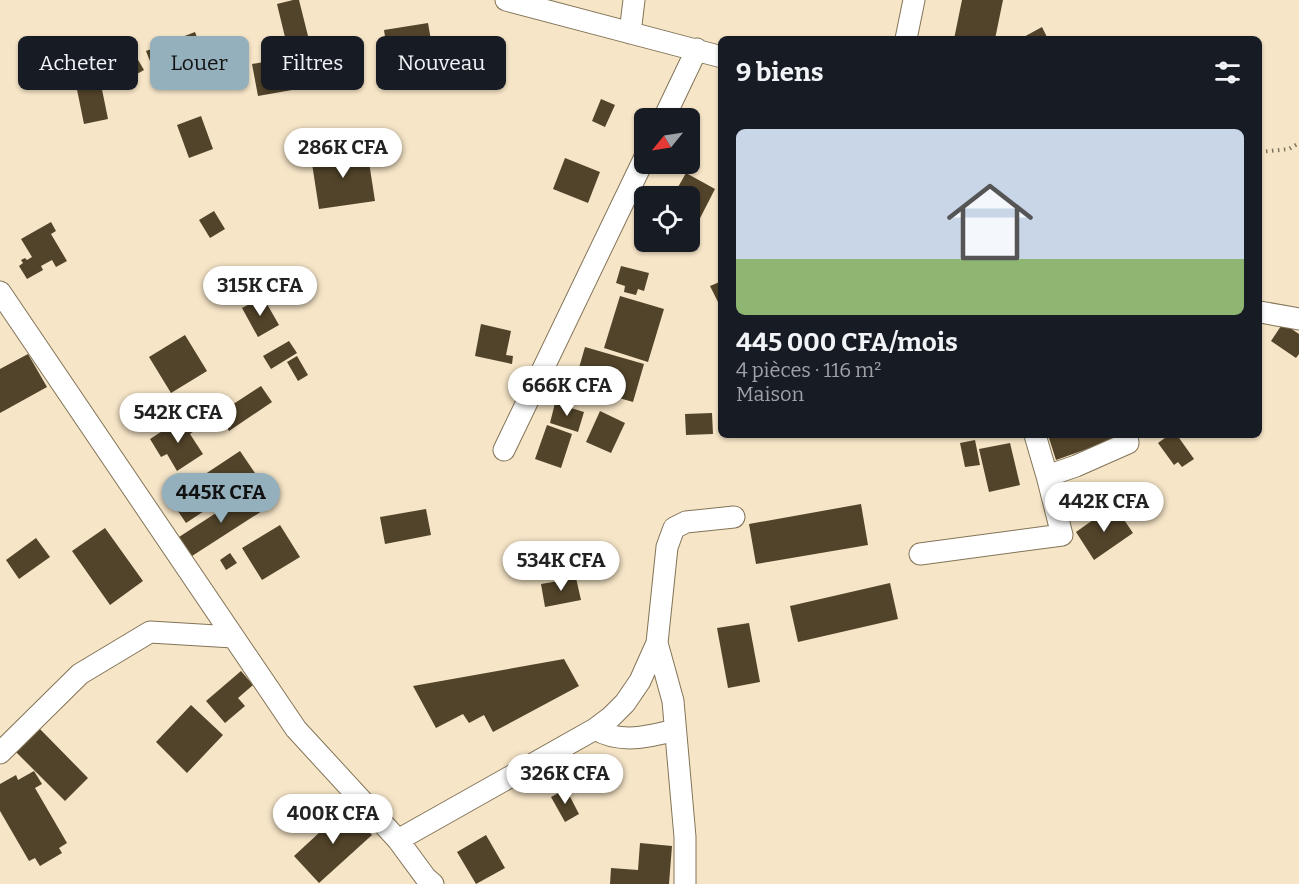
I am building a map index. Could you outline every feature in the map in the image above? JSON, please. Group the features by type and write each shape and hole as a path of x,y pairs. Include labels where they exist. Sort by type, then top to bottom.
{"street":[{"path":"506,0 718,56"},
{"path":"630,33 634,0"},
{"path":"907,36 914,0"},
{"path":"669,108 697,49"},
{"path":"504,450 637,174"},
{"path":"0,292 296,729 398,840 433,884"},
{"path":"1262,312 1299,319"},
{"path":"920,554 1062,535 1036,438"},
{"path":"1047,476 1128,443 1127,438"},
{"path":"398,840 595,729 612,717 640,681 657,644 668,547 674,528 686,522 734,517"},
{"path":"0,753 80,674 150,632 233,637"},
{"path":"657,644 673,701 685,837 685,884"},
{"path":"595,729 605,735 621,738 646,736 675,729"}],"path":[{"path":"1262,152 1289,149 1299,143"}],"building":[{"path":"299,0 308,36 285,36 277,4"},
{"path":"962,0 1003,0 996,36 955,36"},
{"path":"428,23 430,36 385,36 384,30"},
{"path":"1042,27 1046,36 1026,36"},
{"path":"195,32 197,36 185,36"},
{"path":"150,49 150,61 146,51"},
{"path":"138,60 144,70 138,73"},
{"path":"261,62 261,90 292,90 258,96 252,64"},
{"path":"77,90 102,90 108,119 84,124"},
{"path":"601,99 615,105 605,127 592,121"},
{"path":"201,116 213,149 189,158 177,125"},
{"path":"367,149 375,201 319,209 311,157"},
{"path":"565,158 600,172 588,203 553,189"},
{"path":"685,174 688,174 715,189 700,218 700,186 679,186"},
{"path":"214,211 225,229 210,238 199,220"},
{"path":"51,222 56,231 51,234 67,261 56,267 52,260 41,266 43,270 27,279 19,266 23,263 21,260 32,257 21,239"},
{"path":"621,266 649,273 644,291 638,289 636,295 624,292 625,286 616,283"},
{"path":"718,283 718,302 710,286"},
{"path":"620,296 664,309 648,362 604,348"},
{"path":"263,297 279,325 258,337 242,308"},
{"path":"1283,323 1299,334 1299,354 1296,358 1271,341"},
{"path":"481,324 511,331 506,355 513,356 512,364 475,356"},
{"path":"185,335 207,371 171,393 149,357"},
{"path":"289,341 297,353 271,369 263,356"},
{"path":"585,347 644,364 633,402 574,385"},
{"path":"28,354 47,387 0,413 0,369"},
{"path":"297,356 308,375 298,381 287,362"},
{"path":"261,386 272,402 229,431 218,414"},
{"path":"555,403 584,412 578,432 550,423"},
{"path":"600,411 625,423 611,453 586,442"},
{"path":"712,413 713,434 686,435 685,414"},
{"path":"184,417 194,431 190,434 203,454 177,471 167,454 161,457 150,439"},
{"path":"547,425 572,434 561,468 535,459"},
{"path":"1049,438 1118,438 1056,460"},
{"path":"1165,438 1179,438 1194,459 1182,467 1178,462 1174,465 1158,443"},
{"path":"975,440 980,465 965,467 960,443"},
{"path":"1010,443 1020,485 989,492 979,449"},
{"path":"240,451 257,476 186,523 169,498"},
{"path":"250,491 262,511 192,556 179,537"},
{"path":"861,504 868,545 756,564 749,524"},
{"path":"1114,505 1133,533 1094,560 1076,532"},
{"path":"426,509 431,535 385,544 380,517"},
{"path":"280,525 300,557 262,580 242,548"},
{"path":"105,528 143,581 110,605 72,551"},
{"path":"36,538 50,557 19,579 6,560"},
{"path":"230,553 237,563 226,570 220,560"},
{"path":"576,578 581,600 545,607 541,584"},
{"path":"890,583 898,619 798,642 790,606"},
{"path":"749,623 760,682 728,688 717,628"},
{"path":"564,659 579,686 493,732 484,715 469,723 463,714 436,728 413,686"},
{"path":"241,671 253,685 238,698 245,706 225,723 206,701"},
{"path":"191,705 223,735 187,773 156,742"},
{"path":"39,728 88,778 65,801 15,751"},
{"path":"34,771 42,784 35,788 67,843 59,848 62,853 40,866 35,858 29,861 0,811 0,784 16,775 18,780"},
{"path":"566,789 579,814 565,822 551,797"},
{"path":"347,807 372,835 319,883 294,856"},
{"path":"486,835 505,868 476,884 457,852"},
{"path":"640,843 672,846 669,884 610,884 611,868 638,870"}]}
